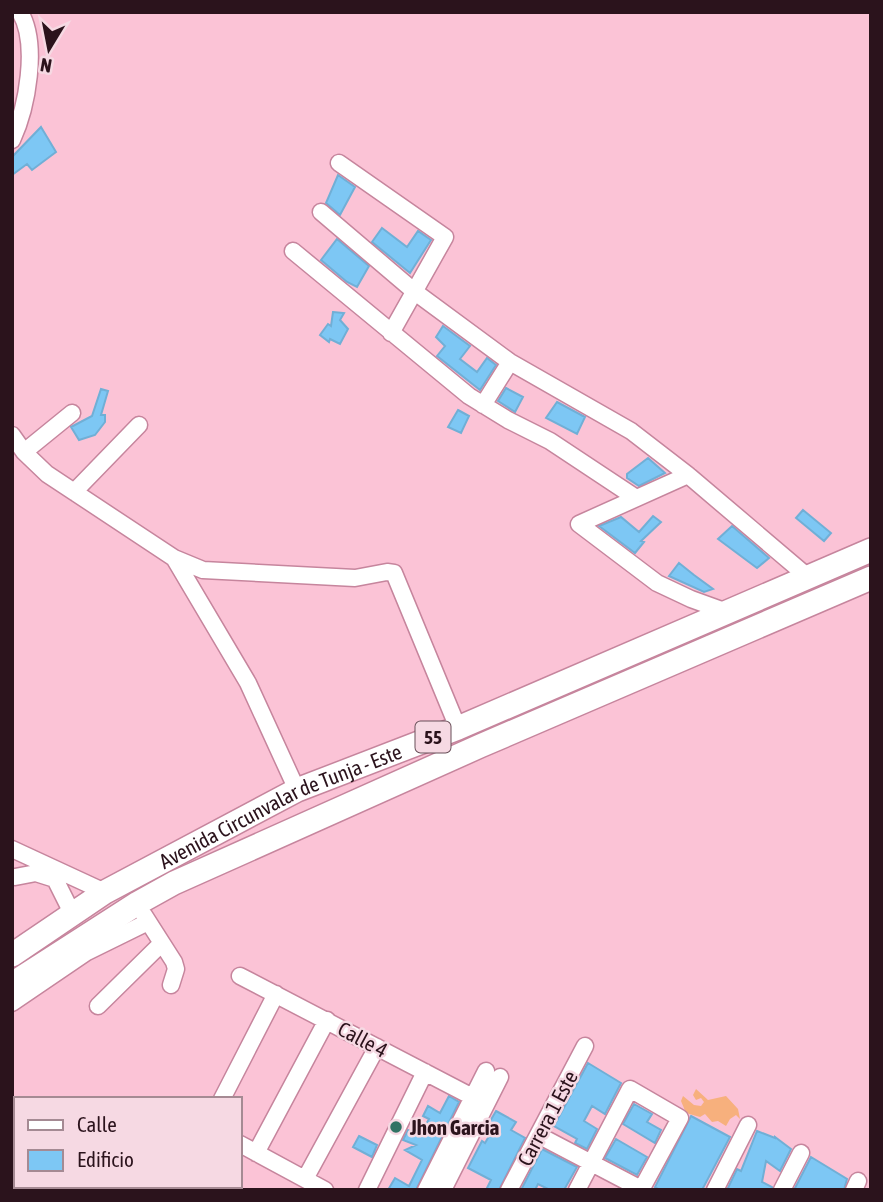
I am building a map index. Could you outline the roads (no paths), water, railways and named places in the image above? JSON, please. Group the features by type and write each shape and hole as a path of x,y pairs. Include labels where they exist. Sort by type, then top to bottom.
{"highway":[{"name":"Avenida Circunvalar de Tunja - Este","path":"16,962 72,913 105,892 297,790 458,728 871,550"},
{"name":"Avenida Circunvalar de Tunja - Este","path":"16,962 143,913 261,842 871,578"}],"street":[{"path":"12,140 20,123 28,79 30,35 20,12"},
{"path":"338,163 445,237 391,333"},
{"path":"321,212 415,292 509,362 631,431 688,474 808,577"},
{"path":"292,251 483,405 550,441 636,498"},
{"path":"483,405 509,362"},
{"path":"24,452 72,413"},
{"path":"74,492 139,425"},
{"path":"12,435 24,452 47,474 174,558 203,570 355,578 394,573 458,728"},
{"path":"688,474 579,524 657,583 691,600 727,612"},
{"path":"174,558 248,683 297,790"},
{"path":"12,849 105,892"},
{"path":"15,877 36,873 55,879 72,913"},
{"path":"12,1003 143,913 176,969 171,985"},
{"path":"98,1006 161,944"},
{"path":"12,995 16,962"},
{"name":"Calle 4","path":"240,976 480,1100"},
{"path":"223,1097 275,994"},
{"path":"256,1153 327,1020"},
{"name":"Carrera 1 Este","path":"509,1190 585,1046"},
{"path":"305,1179 377,1047"},
{"path":"367,1190 425,1072"},
{"path":"443,1190 493,1074"},
{"path":"538,1135 590,1162 642,1190 680,1118 630,1089 590,1162 577,1190"},
{"path":"426,1190 480,1100"},
{"path":"715,1190 748,1125"},
{"path":"242,1145 325,1190"},
{"path":"782,1190 801,1153"}],"place":[{"name":"Jhon Garcia","path":"396,1127"}]}
